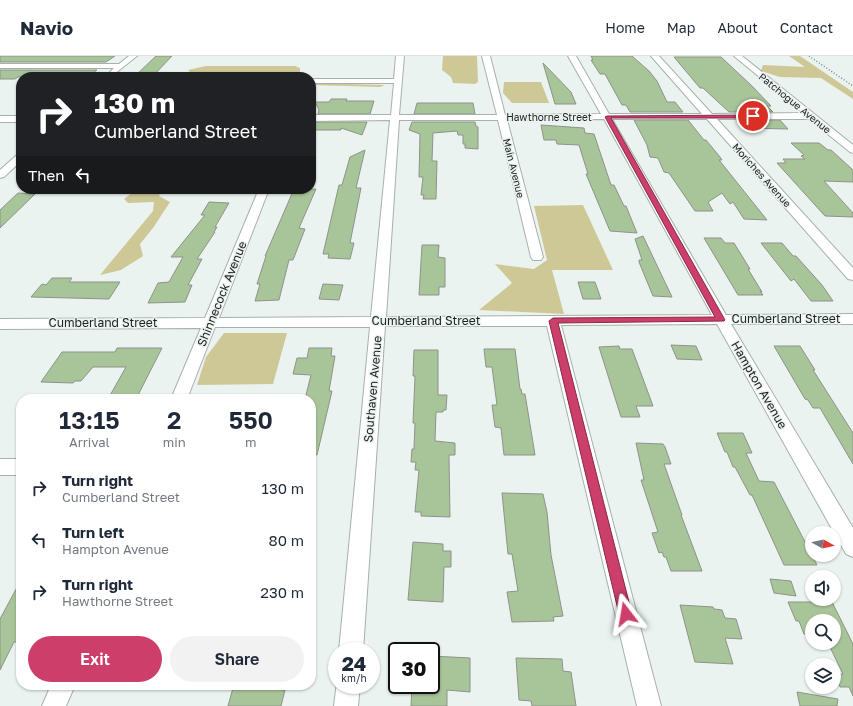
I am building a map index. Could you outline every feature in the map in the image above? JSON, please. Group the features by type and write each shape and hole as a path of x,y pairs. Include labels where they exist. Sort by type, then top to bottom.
{"street":[{"path":"114,72 133,56"},
{"name":"Southaven Avenue","path":"351,642 379,321 400,56"},
{"name":"Main Avenue","path":"486,56 537,257"},
{"name":"Hampton Avenue","path":"572,56 721,320 853,547"},
{"name":"Moriches Avenue","path":"655,56 853,276"},
{"name":"Patchogue Avenue","path":"738,56 853,150"},
{"path":"0,66 121,66"},
{"path":"316,81 398,81"},
{"name":"Hawthorne Street","path":"316,118 811,116"},
{"path":"0,119 16,118"},
{"path":"0,174 16,160"},
{"name":"Shinnecock Avenue","path":"181,394 262,194"},
{"name":"Cumberland Street","path":"0,324 853,319"},
{"path":"553,321 649,706"},
{"path":"0,467 16,467"},
{"path":"54,706 61,690"},
{"path":"346,706 347,694"}],"shaded area":[{"path":"443,56 477,56 478,82 475,84 453,83 451,77 442,70"},
{"path":"789,56 800,56 853,92 853,99 821,78 780,77 761,71 763,65 805,67"},
{"path":"206,66 295,66 300,68 300,72 190,72 188,70"},
{"path":"504,82 541,82 549,103 512,103 503,93"},
{"path":"316,83 385,85 380,87 316,85"},
{"path":"130,194 160,194 159,196 170,202 153,228 140,244 143,256 121,270 100,275 153,211 154,202 128,203 124,199"},
{"path":"583,205 613,270 552,270 564,314 479,310 512,283 495,264 534,269 547,260 534,206"},
{"path":"224,333 287,333 273,384 197,385 206,357"}],"building":[{"path":"0,56 115,56 106,62 0,62"},
{"path":"156,56 172,56 157,72 139,72"},
{"path":"591,56 632,56 649,71 657,81 667,102 675,102 683,112 630,112 626,105 622,105 605,74 600,74 591,60 593,60"},
{"path":"674,57 721,57 771,106 767,106 773,112 729,112 703,88 700,88"},
{"path":"543,63 571,92 576,104 555,104"},
{"path":"0,70 97,70 94,72 16,72 15,79 0,79"},
{"path":"331,99 347,99 346,101 374,101 370,114 318,114 319,110 316,102 329,102"},
{"path":"417,103 473,103 475,114 414,114"},
{"path":"634,120 688,120 720,157 722,160 719,160 767,220 744,219 733,202 730,204 722,193 708,202 713,211 695,211 669,173 664,172 658,158 650,157 647,145"},
{"path":"737,120 780,120 788,129 745,128"},
{"path":"316,122 367,122 362,135 341,128 341,130 316,130"},
{"path":"412,122 475,122 476,126 478,127 478,149 465,148 465,144 463,144 463,135 458,135 457,131 433,133 432,161 437,161 436,199 423,199 424,195 421,195 423,177 419,177 420,134 409,130"},
{"path":"541,125 584,128 585,133 594,134 611,185 614,185 624,206 626,206 637,233 610,231 586,174 588,174 579,145 557,144 556,140 544,140"},
{"path":"791,143 819,143 828,150 831,150 853,170 853,182 824,181 853,213 853,217 825,216 777,163 786,163 783,159 805,159 801,156 804,155"},
{"path":"365,150 356,188 361,188 350,243 354,243 350,259 328,258 329,254 323,254 339,185 342,185 350,157"},
{"path":"17,194 35,194 0,228 0,210"},
{"path":"292,194 314,194 299,228 305,229 293,260 289,260 279,300 255,301 260,284 257,284 265,256"},
{"path":"209,202 229,203 215,227 217,227 215,232 197,259 202,259 188,285 192,285 185,302 148,303 158,283 169,282 183,257 171,257 205,215 201,215"},
{"path":"643,236 672,297 653,296 639,262 639,260 642,260 635,239"},
{"path":"704,238 721,238 725,243 734,243 750,269 748,269 763,295 738,295"},
{"path":"761,243 782,243 822,285 833,301 811,301 794,279 791,281"},
{"path":"422,245 439,245 438,257 445,258 445,287 439,287 439,295 419,295"},
{"path":"52,278 72,278 69,282 120,282 109,299 31,297 42,284 46,285"},
{"path":"578,282 595,282 601,299 583,299"},
{"path":"323,284 343,285 339,300 319,299"},
{"path":"671,345 696,346 702,360 677,359"},
{"path":"619,346 620,349 632,349 653,406 636,406 640,417 621,417 599,347"},
{"path":"774,346 800,346 815,370 813,370 853,433 853,464 820,408 813,408 808,400 805,399"},
{"path":"117,348 162,348 139,394 111,394 126,367 93,367 81,381 75,381 73,383 41,382 62,352 115,352"},
{"path":"309,348 332,348 331,356 335,356 329,391 332,391 317,455 316,394 306,394 311,375 293,374 297,358 307,358"},
{"path":"484,349 515,349 520,389 522,394 525,394 535,455 504,455 501,428 495,427 492,405 497,405 492,367 486,367"},
{"path":"414,350 438,350 438,395 447,395 446,410 443,410 443,412 436,412 435,441 455,443 455,455 449,455 450,517 421,516 421,512 415,512 419,470 415,470 416,462 411,462 412,449 414,449 415,423 413,423 415,376 413,376"},
{"path":"717,433 743,433 752,453 746,453 759,481 774,482 805,542 805,562 815,562 817,565 784,565 752,495 750,495 735,467 733,467 727,452 725,452"},
{"path":"636,443 663,444 665,447 671,464 664,464 702,571 671,571 666,557 664,557 662,552 659,553 652,533 658,532 641,480 644,480"},
{"path":"502,493 543,494 547,512 551,555 563,616 553,617 554,621 512,622 507,592 518,591 512,554 508,554"},
{"path":"413,542 443,544 443,551 451,551 451,567 444,567 443,602 408,600"},
{"path":"770,579 791,581 796,596 774,593"},
{"path":"16,589 16,642 14,642 0,670 0,619"},
{"path":"788,602 805,602 805,606 834,606 838,614 805,614 805,634 799,621 796,621"},
{"path":"680,605 713,607 714,609 722,610 725,618 736,619 742,639 725,638 733,664 695,662"},
{"path":"841,620 853,644 853,696 849,687 841,687 841,674 843,674 841,670 841,658 835,658 831,650 841,650"},
{"path":"440,656 470,658 470,692 447,690 447,706 411,706 412,694 440,694"},
{"path":"516,658 562,659 563,671 571,672 576,706 532,706 531,701 519,700"},
{"path":"232,690 285,690 281,706 228,706"},
{"path":"797,692 838,699 837,706 800,706"}],"railway":[{"path":"809,56 853,86"}],"route":[{"path":"626,614 553,321 721,320 607,117 753,116"}]}
